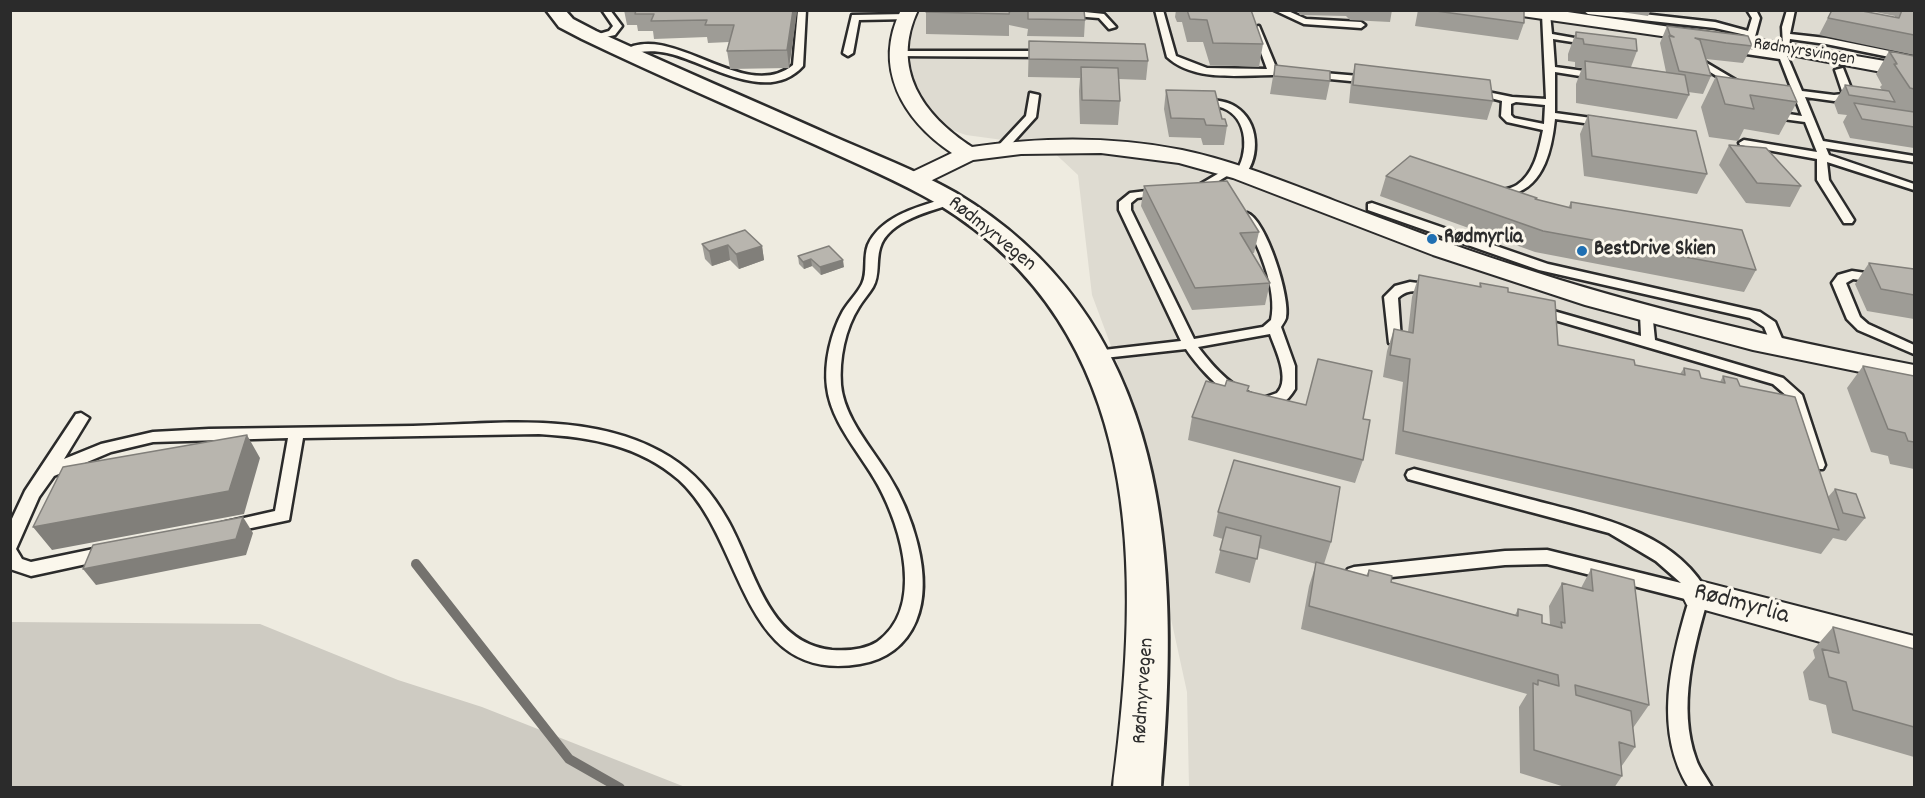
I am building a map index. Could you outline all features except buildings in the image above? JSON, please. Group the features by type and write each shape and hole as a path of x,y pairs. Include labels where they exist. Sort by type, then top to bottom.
{"street":[{"name":"Rødmyrvegen","path":"555,10 566,23 595,38 914,180 951,201 996,234 1038,273 1060,299 1095,355 1123,433 1137,490 1149,604 1148,677 1137,788"},
{"name":"Rødmyrsvingen","path":"1520,11 1749,39 1914,72"},
{"path":"908,14 898,41 898,54 906,85 936,131 968,154"},
{"path":"914,180 968,154 1002,148 1118,146 1180,156 1236,171 1440,240 1566,291 1779,348 1914,374"},
{"name":"Rødmyrlia","path":"1700,595 1914,652"}],"lane":[{"path":"595,38 612,33 618,26 606,10"},
{"path":"626,52 644,47 663,47 738,76 751,78 778,76 798,66 802,10"},
{"path":"1159,10 1172,57 1179,62 1209,72 1284,73"},
{"path":"1278,10 1304,21 1361,25"},
{"path":"1588,11 1715,25 1749,39 1756,18 1751,10"},
{"path":"1791,10 1784,47 1798,93 1824,157 1821,161 1823,180 1848,220"},
{"path":"1052,12 1101,16 1112,27"},
{"path":"848,53 856,14 908,14"},
{"path":"1485,192 1512,193 1528,181 1540,165 1549,128 1552,69 1546,14"},
{"path":"1254,21 1273,72"},
{"path":"1548,36 1602,43"},
{"path":"1669,42 1784,47 1826,41 1914,59"},
{"path":"898,54 1061,55"},
{"path":"1700,62 1748,90"},
{"path":"1552,69 1606,77"},
{"path":"1798,93 1834,98 1849,96 1840,70"},
{"path":"1296,74 1387,82"},
{"path":"1465,91 1550,103"},
{"path":"1002,148 1031,117 1034,95"},
{"path":"1509,99 1506,102 1506,116 1511,120 1549,128"},
{"path":"1190,102 1233,108 1245,120 1251,153 1248,164 1189,189 1134,195 1126,199 1125,210 1190,344 1229,389 1254,402 1269,403 1281,397 1288,388 1288,375 1274,327"},
{"path":"1786,103 1804,105"},
{"path":"1754,112 1810,120"},
{"path":"1550,115 1615,125"},
{"path":"1744,143 1824,157 1854,169 1914,187"},
{"path":"1820,144 1914,159"},
{"path":"1189,189 1219,197"},
{"path":"48,472 107,448 153,437 585,430 619,439 655,455 683,475 709,502 730,542 758,607 774,630 797,648 824,658 853,658 881,650 902,631 913,607 914,573 903,526 889,490 843,413 834,390 837,346 851,309 870,280 874,244 881,234 911,216 951,201"},
{"path":"1095,355 1267,332 1274,327 1279,314 1268,253 1250,220 1236,207"},
{"path":"1372,207 1440,240 1544,267 1755,315 1770,325 1779,348"},
{"path":"1914,284 1852,275 1843,278 1839,283 1854,320 1877,334 1914,350"},
{"path":"1394,340 1391,297 1395,291 1409,286 1445,291"},
{"path":"1522,307 1765,376 1789,387 1795,395 1820,474"},
{"path":"1647,314 1648,342"},
{"path":"10,545 31,495 81,418"},
{"path":"214,530 283,516 296,434"},
{"path":"1414,476 1614,528 1638,540 1688,576 1700,595 1683,653 1678,721 1685,760 1701,788"},
{"path":"10,554 16,564 31,569 123,549"},
{"name":"Rødmyrlia","path":"1354,574 1505,558 1547,557 1700,595"}],"shaded area":[{"path":"916,10 1914,11 1914,787 1189,787 1187,692 1168,605 1139,421 1092,295 1078,175 1047,146 966,135 949,129 936,119 905,60 905,44"},
{"path":"11,622 260,624 398,680 482,707 685,787 11,787"}],"waterway":[{"path":"416,564 569,759 620,788"}],"place":[{"name":"Rødmyrlia","path":"1432,239"},
{"name":"BestDrive Skien","path":"1582,251"}]}
